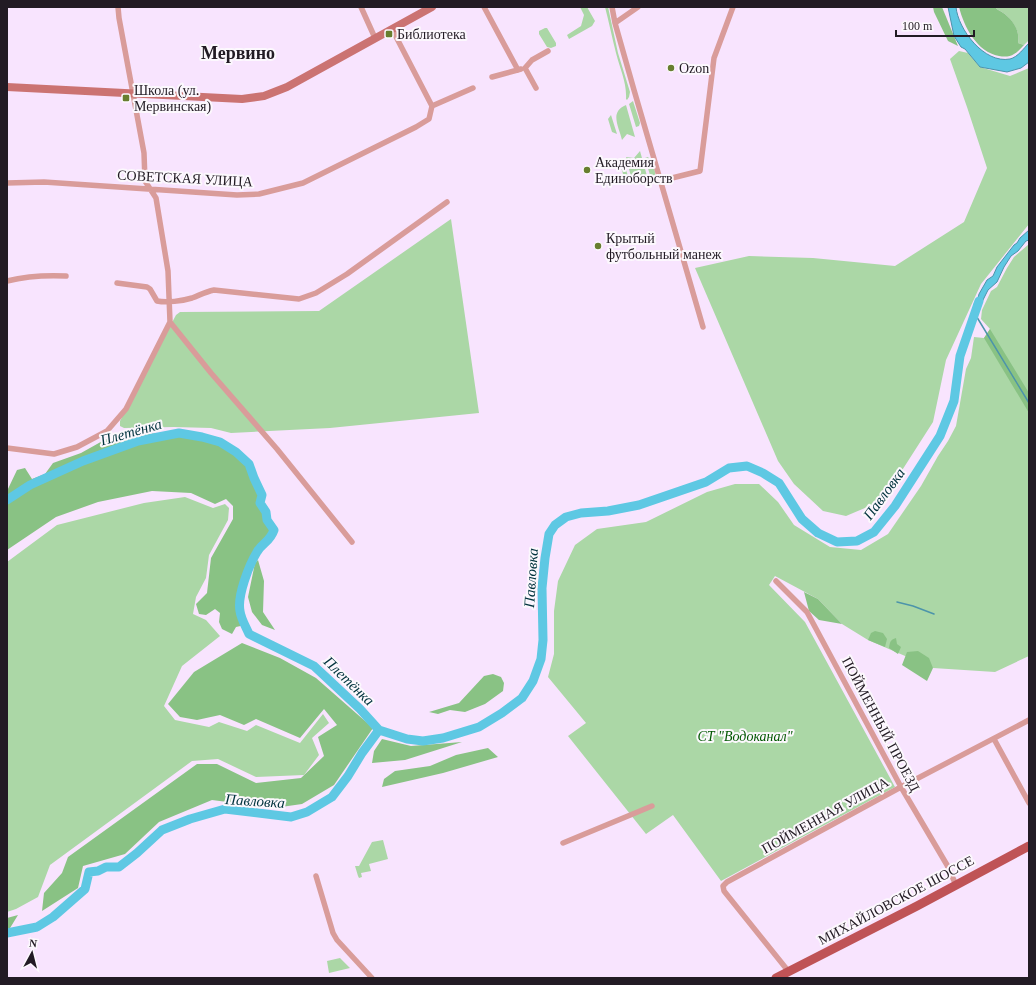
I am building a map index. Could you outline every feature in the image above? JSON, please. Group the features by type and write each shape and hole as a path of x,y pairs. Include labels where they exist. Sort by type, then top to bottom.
{"main road":[{"name":"МИХАЙЛОВСКОЕ ШОССЕ","path":"776,978 1029,846"}],"street":[{"path":"7,448 54,454 77,447 107,431 126,409 170,322 168,271 156,198 145,182 144,153 118,7"},
{"path":"361,7 375,38"},
{"path":"7,87 242,99 264,96 287,88 432,7"},
{"path":"484,7 518,70"},
{"path":"612,7 615,23 660,181 703,326"},
{"path":"615,23 638,7"},
{"path":"660,181 700,171 714,58 733,7"},
{"path":"392,29 432,106 473,88"},
{"path":"492,77 525,68 532,60 548,51"},
{"path":"525,68 536,88"},
{"name":"СОВЕТСКАЯ УЛИЦА","path":"7,183 44,182 237,195 259,194 303,182 416,127 429,118 432,106"},
{"path":"117,283 148,287 157,301 170,302 191,298 204,292 214,290 299,299 308,297 346,274 447,202"},
{"path":"7,281 22,277 42,275 66,276"},
{"path":"170,322 211,373 277,449 352,542"},
{"name":"ПОЙМЕННЫЙ ПРОЕЗД","path":"776,582 807,612 901,787 947,865 956,885"},
{"name":"ПОЙМЕННАЯ УЛИЦА","path":"789,972 724,891 723,886 726,882 901,787 1029,720"},
{"path":"994,739 1029,803"},
{"path":"563,842 652,806"},
{"path":"316,876 333,933 337,940 372,978"}],"green space":[{"path":"580,7 587,7 595,21 592,26 569,39 567,35 581,26 584,15"},
{"path":"605,7 608,7 618,53 630,92 627,100 624,82"},
{"path":"933,7 942,7 958,46 948,41"},
{"path":"959,7 995,7 1012,21 1016,27 1018,43 1024,45 1017,52 1009,56 1005,57 991,54 973,38 964,23"},
{"path":"995,7 1029,7 1029,40 1024,45 1018,43 1017,31 1012,21"},
{"path":"547,28 556,43 556,46 551,48 547,47 539,34 539,31"},
{"path":"959,51 968,53 980,67 1010,76 1029,68 1029,224 981,284 946,360 933,422 892,486 872,505 846,516 823,511 794,484 778,461 695,268 749,256 813,258 895,266 964,222 987,168 950,59"},
{"path":"633,101 640,123 639,126 636,127 629,104"},
{"path":"626,105 635,137 627,134 622,140 617,125 616,116 621,108"},
{"path":"611,115 617,134 612,132 608,119"},
{"path":"640,151 649,183 643,184 634,181 630,173 626,157 634,158"},
{"path":"648,157 655,171 655,181 652,182 645,158"},
{"path":"624,163 630,183 625,181 621,167"},
{"path":"451,219 479,413 330,428 231,433 211,428 124,428 120,426 120,421 176,315 180,312 319,311"},
{"name":"СТ \"Водоканал\"","path":"1029,244 1029,656 995,672 933,668 868,640 842,624 818,599 775,576 769,585 805,622 895,787 721,881 673,815 646,834 568,736 586,723 548,677 554,654 554,611 558,581 575,545 597,529 646,522 707,492 735,484 759,484 778,502 794,525 830,547 861,550 888,534 921,486 956,426 966,369 971,358 974,337 984,338 990,329 981,319 982,310 991,291 997,287 1014,257"},
{"path":"990,329 1029,393 1029,413 984,338"},
{"path":"158,433 167,436 179,433 220,442 236,452 249,464 262,495 260,503 266,512 267,520 274,530 269,539 258,550 251,562 243,587 240,604 240,614 245,625 236,627 232,634 222,629 219,622 220,613 215,609 206,615 199,614 196,604 207,593 211,558 233,519 233,506 226,499 215,504 191,493 152,491 98,502 56,517 7,550 7,491 17,470 25,468 32,479 45,474 53,463 81,453 106,439"},
{"path":"185,497 213,508 225,504 229,508 228,520 209,555 206,578 196,597 193,614 206,620 220,636 182,666 164,706 175,720 209,727 219,722 247,731 256,725 300,743 323,714 329,723 312,738 319,755 304,775 256,777 218,759 192,761 50,865 38,897 16,909 7,912 7,562 57,525 144,503"},
{"path":"258,560 264,581 263,612 275,630 262,625 252,612 248,597 255,563"},
{"path":"804,592 818,599 842,624 819,620 809,611"},
{"path":"875,631 883,633 887,639 885,647 868,640 871,633"},
{"path":"896,638 897,644 901,647 898,654 889,648 891,642"},
{"path":"242,643 280,658 316,678 373,728 334,785 302,804 274,808 212,800 159,822 125,854 83,866 78,888 42,911 44,893 62,873 68,857 197,764 217,764 256,783 301,778 324,756 318,737 337,725 324,709 300,738 256,719 244,725 220,715 197,720 180,717 168,704 194,672"},
{"path":"918,651 929,658 933,668 927,681 902,665 907,652"},
{"path":"493,674 501,677 504,683 503,691 485,704 465,712 450,710 438,714 429,712 459,703 484,676"},
{"path":"382,739 411,746 462,742 405,760 372,763 374,751"},
{"path":"488,748 498,757 443,773 382,787 384,779 395,771 430,766 456,755"},
{"path":"383,840 388,859 369,864 371,871 361,873 362,877 359,878 355,866 359,866 372,842"},
{"path":"18,915 7,933 7,918"},
{"path":"340,958 350,968 329,973 327,961"}],"water":[{"path":"948,7 956,7 958,16 967,34 982,51 1000,59 1010,59 1018,54 1029,43 1029,62 1021,68 1007,72 980,67 965,49 961,47 954,36"},
{"path":"1029,230 1029,240 1026,241 1018,251 1011,256 997,282 988,290 977,316 973,310 974,304 987,280 993,276 997,267 1014,245"}],"waterway":[{"name":"Павловка","path":"7,500 30,485 83,461 138,441 179,433 220,442 236,452 249,464 262,495 260,503 266,512 267,520 274,530 254,558 247,572 240,597 240,611 242,620 249,634 314,666 360,709 379,730 407,739 423,741 443,738 479,727 502,713 522,698 533,681 541,659 543,640 542,588 549,534 555,525 566,517 581,513 608,511 639,505 706,482 729,468 747,466 763,473 779,483 802,519 818,533 837,542 857,541 874,532 895,506 940,436 954,401 960,356 979,301"},
{"path":"975,314 1029,403"},
{"path":"897,602 934,614"},
{"name":"Павловка","path":"7,933 37,927 53,917 85,889 89,872 98,871 106,867 119,867 162,830 190,819 225,809 291,817 307,812 332,797 379,730"}],"place":[{"name":"Библиотека","path":"389,34"},
{"name":"Ozon","path":"671,68"},
{"name":"Школа (ул. Мервинская)","path":"126,98"},
{"name":"Академия Единоборств","path":"587,170"},
{"name":"Крытый футбольный манеж","path":"598,246"}],"district":[{"name":"Мервино","path":"238,53"}],"water label":[{"name":"Плетёнка","path":"131,432"},
{"name":"Плетёнка","path":"349,681"}]}
